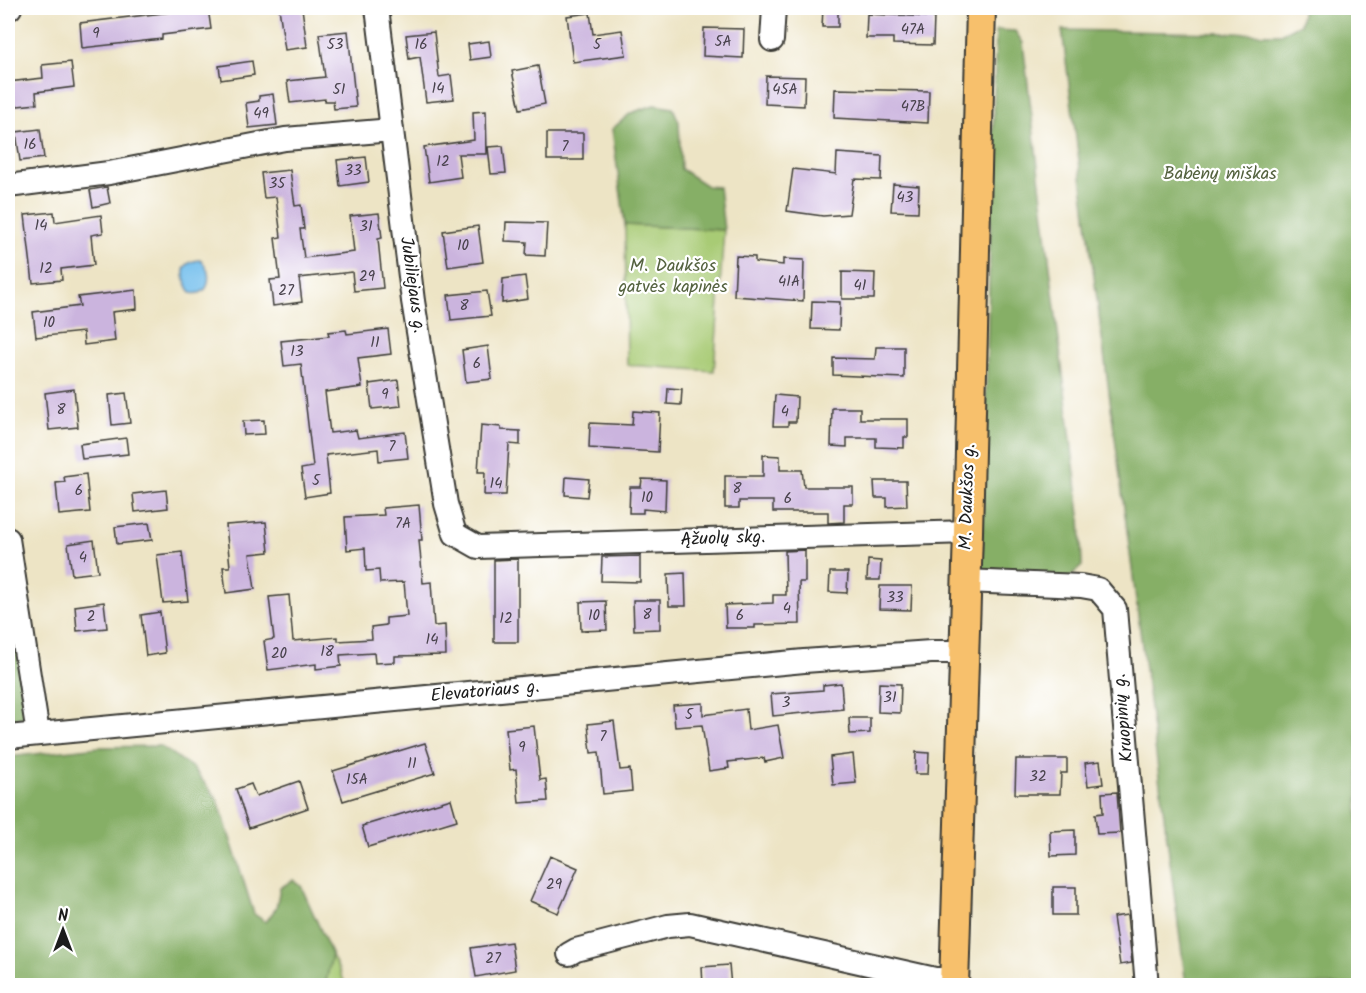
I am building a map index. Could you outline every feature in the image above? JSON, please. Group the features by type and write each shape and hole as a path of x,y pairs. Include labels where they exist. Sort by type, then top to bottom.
{"main road":[{"name":"M. Daukšos g.","path":"954,982 981,8"}],"street":[{"name":"Jubiliejaus g.","path":"378,8 413,301 446,504 455,534 478,547"},
{"path":"772,40 774,8"},
{"path":"8,186 109,173 285,139 392,129"},
{"name":"Ąžuolų skg.","path":"478,547 968,532"},
{"path":"8,539 38,734"},
{"name":"Kruopinių g.","path":"965,581 1081,586 1098,590 1115,609 1147,986"},
{"name":"Elevatoriaus g.","path":"8,737 804,661 930,652 963,652"},
{"path":"569,954 576,950 668,926 690,924 954,982"}],"green space":[{"name":"Babėnų miškas","path":"1303,8 1358,8 1358,985 1186,985 1062,30 1280,34 1300,24"},
{"path":"996,30 1015,31 1023,43 1080,515 1082,566 1069,578 981,576"},
{"path":"654,105 673,108 679,122 681,169 707,186 719,187 724,230 625,225 612,129 631,113"},
{"name":"M. Daukšos gatvės kapinės","path":"625,225 724,230 714,371 627,365"},
{"path":"8,577 26,717 8,720"},
{"path":"160,746 193,768 218,800 254,914 266,922 276,908 280,888 293,880 301,886 332,955 325,985 8,985 8,757 99,747"},
{"path":"332,955 346,985 325,986"}],"water":[{"path":"200,260 207,270 208,282 203,291 191,293 184,276 185,267 193,261"}],"building":[{"path":"179,8 208,8 211,29 162,35 162,39 82,48 80,23 179,11"},
{"path":"279,8 302,8 307,47 285,50"},
{"path":"823,8 838,8 838,27 822,27"},
{"path":"590,13 593,34 622,30 626,55 573,62 567,16"},
{"path":"867,14 934,17 933,45 893,44 893,38 866,38"},
{"path":"704,28 744,29 743,58 703,56"},
{"path":"348,31 356,107 334,109 333,101 325,101 325,99 290,103 287,81 325,77 319,34"},
{"path":"434,32 439,77 451,75 454,99 426,102 420,57 409,59 406,35"},
{"path":"489,41 491,57 470,60 468,44"},
{"path":"252,61 254,75 221,80 219,66"},
{"path":"71,62 74,87 36,92 37,104 8,107 8,82 43,78 42,65"},
{"path":"538,66 545,104 520,109 512,71"},
{"path":"766,76 805,77 804,106 765,104"},
{"path":"835,89 929,91 928,123 834,118"},
{"path":"273,94 277,125 249,128 246,103 259,101 259,96"},
{"path":"486,111 487,154 458,154 461,177 429,182 424,147 474,140 473,112"},
{"path":"40,129 44,158 20,161 16,132"},
{"path":"547,133 583,133 583,160 547,160"},
{"path":"503,146 506,173 491,174 488,147"},
{"path":"837,153 882,156 881,180 854,179 849,214 823,216 787,211 793,169 836,174"},
{"path":"366,157 369,182 340,186 337,160"},
{"path":"290,170 295,206 301,205 304,229 300,229 304,258 354,252 350,216 379,213 382,238 378,239 383,288 354,291 352,272 299,278 302,302 273,306 270,280 280,279 275,238 281,237 276,197 264,198 261,173"},
{"path":"893,184 919,186 918,212 891,211"},
{"path":"107,187 110,203 93,207 90,190"},
{"path":"54,212 55,222 101,215 103,233 91,235 94,265 61,269 62,280 33,283 25,215"},
{"path":"506,222 547,223 545,256 526,255 527,242 505,241"},
{"path":"478,226 483,262 448,267 443,231"},
{"path":"736,256 755,257 755,262 783,265 783,259 804,260 803,301 734,296"},
{"path":"842,272 875,273 874,299 842,299"},
{"path":"525,276 528,299 502,303 503,279"},
{"path":"136,290 137,309 112,312 115,341 84,345 83,332 36,337 33,312 80,306 78,297"},
{"path":"487,291 491,316 451,320 448,295"},
{"path":"812,301 840,302 839,330 811,329"},
{"path":"388,329 391,354 358,358 362,387 325,392 330,433 356,430 358,438 405,432 408,458 379,461 378,449 326,455 330,493 305,497 301,469 313,467 301,364 284,366 281,341 329,336 328,332 346,330 347,334"},
{"path":"488,346 492,379 466,382 462,350"},
{"path":"876,347 904,347 904,378 833,375 833,358 875,359"},
{"path":"398,380 401,406 372,409 369,384"},
{"path":"668,388 682,389 681,405 667,404"},
{"path":"74,389 78,427 49,430 45,393"},
{"path":"126,393 130,423 112,425 109,395"},
{"path":"775,395 797,397 796,422 788,422 788,426 773,426"},
{"path":"832,408 860,408 860,419 908,419 908,437 904,437 904,448 876,447 876,438 847,438 847,447 831,446"},
{"path":"633,411 660,413 658,452 589,448 590,423 632,425"},
{"path":"264,420 265,434 244,435 243,421"},
{"path":"481,425 501,427 501,430 520,431 520,445 509,444 506,495 484,495 485,472 478,472"},
{"path":"126,438 128,454 82,459 80,444"},
{"path":"763,455 780,456 780,470 802,470 804,487 853,487 853,504 844,504 844,522 828,523 828,512 773,512 773,501 739,501 739,508 725,508 725,476 763,476"},
{"path":"86,474 90,512 59,515 56,483 65,482 64,477"},
{"path":"566,477 589,479 587,497 565,495"},
{"path":"642,479 666,480 665,511 643,509 643,513 629,513 630,487 641,487"},
{"path":"874,481 906,481 907,506 887,507 887,498 875,498"},
{"path":"166,490 168,508 135,512 133,494"},
{"path":"419,505 423,583 431,582 434,626 445,625 446,655 395,656 395,662 375,663 374,653 340,655 341,666 316,669 316,664 268,670 264,641 274,639 269,597 289,595 293,641 338,637 338,641 372,639 371,627 386,625 386,618 407,616 404,582 380,583 379,570 366,571 365,548 347,550 345,517 384,515 383,508"},
{"path":"266,522 269,552 250,554 255,589 226,593 223,567 230,567 226,525"},
{"path":"149,523 152,540 117,544 115,527"},
{"path":"94,540 98,572 72,575 68,544"},
{"path":"805,550 805,582 799,582 800,624 726,628 725,605 773,603 773,595 786,595 785,551"},
{"path":"182,552 188,601 163,603 157,555"},
{"path":"640,556 640,582 601,581 602,557"},
{"path":"518,559 518,642 494,642 494,560"},
{"path":"868,560 881,561 880,580 867,580"},
{"path":"830,572 848,572 847,593 829,592"},
{"path":"685,573 686,606 669,606 668,574"},
{"path":"880,586 912,586 911,610 879,609"},
{"path":"633,600 660,600 660,629 634,630"},
{"path":"606,601 607,630 581,631 580,602"},
{"path":"104,602 107,628 77,631 75,606"},
{"path":"160,612 165,653 146,656 141,615"},
{"path":"841,683 843,709 773,716 771,694 823,690 823,685"},
{"path":"879,683 901,684 900,713 878,712"},
{"path":"703,703 703,715 746,709 748,730 778,725 784,758 765,762 764,758 728,762 729,768 709,771 702,725 675,727 673,705"},
{"path":"849,718 870,718 870,733 850,734"},
{"path":"614,721 620,770 630,769 632,791 603,794 599,752 591,753 588,724"},
{"path":"534,726 540,780 546,779 548,801 519,803 516,769 510,770 506,729"},
{"path":"425,743 435,773 343,801 333,771"},
{"path":"916,752 929,753 928,774 915,774"},
{"path":"853,754 856,783 833,785 830,757"},
{"path":"1016,759 1067,759 1067,773 1061,773 1060,794 1015,794"},
{"path":"1100,761 1103,784 1088,786 1085,763"},
{"path":"299,781 308,808 249,828 236,789 251,784 256,796"},
{"path":"1117,792 1120,833 1097,834 1095,814 1103,813 1102,793"},
{"path":"451,799 457,820 368,847 362,826"},
{"path":"1075,830 1075,855 1051,856 1050,831"},
{"path":"550,856 578,868 558,913 530,901"},
{"path":"1053,887 1076,887 1076,915 1053,915"},
{"path":"1127,915 1132,963 1120,965 1113,917"},
{"path":"511,942 515,970 476,977 471,948"},
{"path":"729,965 731,986 703,986 702,967"}]}
